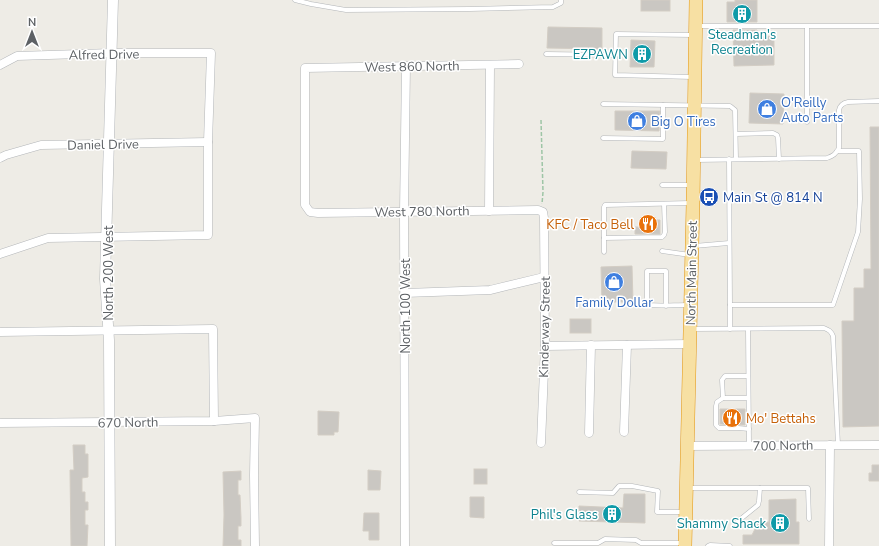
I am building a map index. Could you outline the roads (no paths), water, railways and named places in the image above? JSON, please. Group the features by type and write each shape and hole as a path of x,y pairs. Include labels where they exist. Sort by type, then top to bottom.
{"highway":[{"name":"North Main Street","path":"685,545 696,0"}],"street":[{"name":"North 200 West","path":"110,546 109,331 106,279 113,0"},
{"name":"Alfred Drive","path":"0,65 17,56 112,53 211,53 208,142"},
{"name":"West 860 North","path":"306,205 305,68 519,64"},
{"path":"489,211 490,65"},
{"name":"North 100 West","path":"405,546 404,212 406,66"},
{"name":"Daniel Drive","path":"0,158 41,145 208,142"},
{"path":"0,254 48,238 208,235 208,142"},
{"name":"West 780 North","path":"306,205 310,212 538,210 543,212"},
{"name":"Kinderway Street","path":"540,443 545,346 545,252 543,212"},
{"path":"405,293 490,290 544,277"},
{"path":"0,332 213,329 214,421"},
{"path":"545,346 690,344"},
{"path":"589,433 591,345"},
{"path":"624,432 627,345"},
{"name":"670 North","path":"0,423 214,421 255,418 255,546"},
{"path":"829,546 834,445"},
{"name":"700 North","path":"687,446 879,445"}],"lane":[{"path":"295,0 346,10 554,7 561,3 562,0"},
{"path":"695,77 615,75 616,34 879,26"},
{"path":"807,27 807,122"},
{"path":"546,54 616,55"},
{"path":"693,160 827,158 837,153 839,148 840,106 843,103 848,102 879,101"},
{"path":"603,104 730,106 736,110 736,159"},
{"path":"603,138 663,139 663,104"},
{"path":"736,134 773,133 777,135 778,159"},
{"path":"730,305 833,305 858,232 860,199 859,151 838,151"},
{"path":"729,159 730,328"},
{"path":"662,185 693,185"},
{"path":"604,252 605,205 693,203"},
{"path":"604,238 662,237 665,232 664,204"},
{"path":"662,251 691,251 729,243"},
{"path":"666,306 666,271 648,271 647,305 666,306 690,304"},
{"path":"690,328 828,329 833,336 834,445"},
{"path":"748,329 748,446"},
{"path":"723,398 722,380 725,376 748,376"},
{"path":"748,398 723,398 717,402 716,406 716,426 719,428 748,429"},
{"path":"579,492 613,493 620,486 632,486 658,491 657,512 686,512"},
{"path":"686,488 808,488 809,519"},
{"path":"737,522 758,505 760,488"},
{"path":"554,543 598,543 605,539 636,540 641,544 685,545"},
{"path":"708,546 730,546"}],"place":[{"name":"Steadman's Recreation","path":"742,14"},
{"name":"EZPAWN","path":"642,54"},
{"name":"O'Reilly Auto Parts","path":"767,109"},
{"name":"Big O Tires","path":"637,121"},
{"name":"Main St @ 814 N","path":"709,197"},
{"name":"KFC / Taco Bell","path":"648,224"},
{"name":"Family Dollar","path":"614,282"},
{"name":"Mo' Bettahs","path":"732,418"},
{"name":"Phil's Glass","path":"612,514"},
{"name":"Shammy Shack","path":"780,523"}]}
